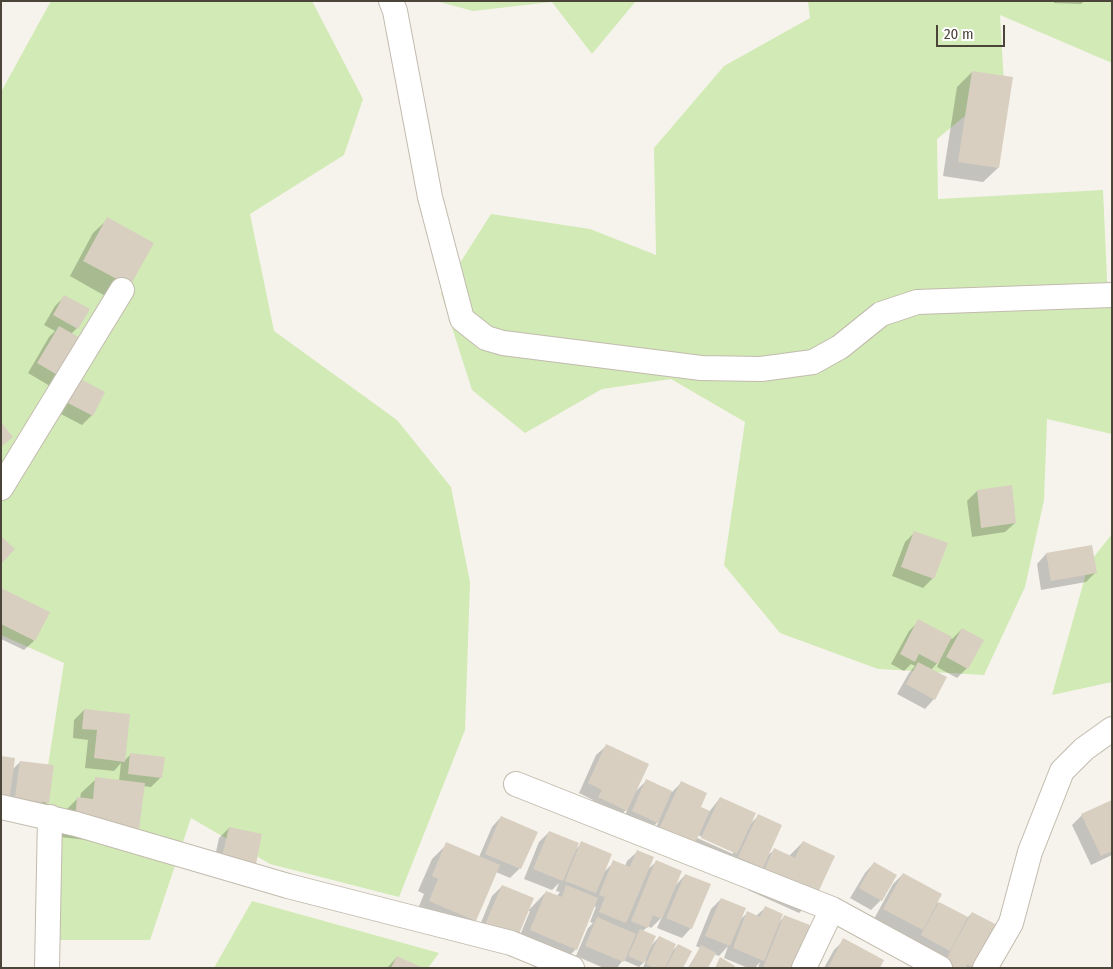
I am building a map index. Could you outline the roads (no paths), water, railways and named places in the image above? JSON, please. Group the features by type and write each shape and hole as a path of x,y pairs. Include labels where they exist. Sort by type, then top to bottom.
{"street":[{"path":"391,1 430,198 462,319 486,338 503,343 701,368 761,369 813,362 840,347 881,314 917,302 1112,295"},
{"path":"1,488 122,290"},
{"path":"985,968 1011,923 1030,852 1062,771 1084,749 1112,729"},
{"path":"516,784 832,910 940,968"},
{"path":"1,807 50,817 288,886 512,943 572,968"},
{"path":"48,968 50,817"},
{"path":"804,968 832,910"}]}
